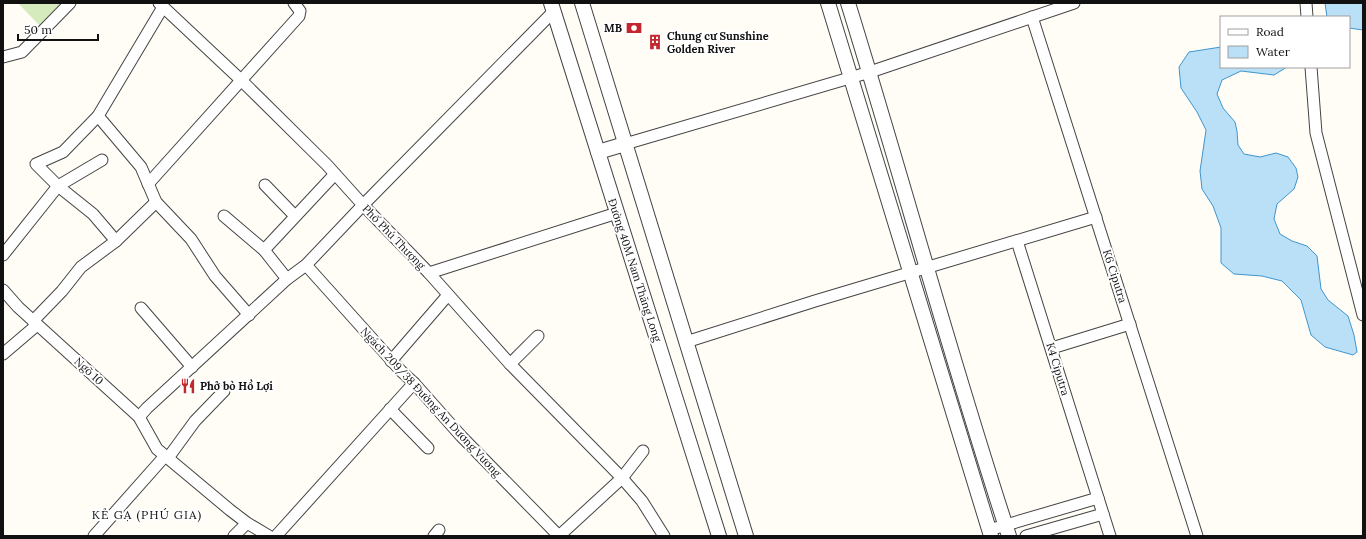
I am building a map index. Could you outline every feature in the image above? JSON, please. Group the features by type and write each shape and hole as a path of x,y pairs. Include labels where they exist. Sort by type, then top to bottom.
{"street":[{"path":"3,57 22,52 70,3"},
{"path":"148,184 299,16 300,11 294,3"},
{"path":"582,3 746,536"},
{"path":"828,3 990,533 1007,530 1098,498"},
{"path":"848,3 870,72 926,268 1007,530"},
{"path":"598,152 870,72 1074,3"},
{"path":"1306,3 1307,16"},
{"path":"116,241 93,214 58,186 36,164 63,152 98,116 161,5"},
{"name":"Phố Phú Thượng","path":"161,5 301,138 429,273 510,364 622,478 642,501 664,536"},
{"path":"139,417 287,279 306,265 552,7"},
{"name":"Đường 40M Nam Thăng Long","path":"552,7 719,536"},
{"name":"K6 Ciputra","path":"1032,17 1197,536"},
{"path":"1311,68 1316,133 1363,314"},
{"path":"98,116 141,167 156,202 191,239 214,276 249,315"},
{"path":"3,255 58,186 102,160"},
{"path":"264,250 335,174"},
{"path":"265,185 295,216"},
{"path":"3,354 35,323 82,267 116,241 156,202"},
{"path":"429,273 617,213"},
{"path":"224,216 264,250 287,279"},
{"path":"686,342 910,272 1096,217"},
{"name":"K4 Ciputra","path":"1017,240 1110,536"},
{"name":"Ngách 209/38 Đường An Dương Vương","path":"306,265 391,361 414,383 460,436 559,536"},
{"path":"391,361 448,295"},
{"name":"Ngõ 10","path":"5,296 139,417 157,449 247,523 269,536"},
{"path":"141,308 192,367"},
{"path":"1052,348 1130,324"},
{"path":"510,364 538,336"},
{"path":"276,536 414,383"},
{"path":"94,536 166,457 195,421 224,391"},
{"path":"390,409 428,448"},
{"path":"559,536 622,478 643,450"},
{"path":"1026,536 1103,514"},
{"path":"234,536 247,523"}],"green space":[{"path":"18,3 64,3 40,26"}],"water":[{"path":"1325,3 1363,3 1363,30 1350,28 1350,16 1327,16"},
{"path":"1220,47 1220,68 1285,68 1274,75 1241,71 1222,80 1217,94 1223,108 1235,122 1238,145 1244,154 1260,157 1276,153 1288,157 1296,168 1298,177 1294,189 1277,204 1274,219 1280,234 1292,241 1307,246 1317,256 1321,289 1328,300 1348,316 1354,335 1357,352 1353,355 1325,347 1311,335 1301,300 1282,281 1262,276 1234,274 1221,263 1221,228 1213,206 1202,189 1200,171 1206,130 1197,112 1181,88 1179,67 1189,52"}],"place":[{"name":"MB","path":"634,28"},
{"name":"Chung cư Sunshine Golden River","path":"655,42"},
{"name":"Phở bò Hồ Lợi","path":"188,386"}],"district":[{"name":"KẺ GẠ (PHÚ GIA)","path":"147,514"}]}
